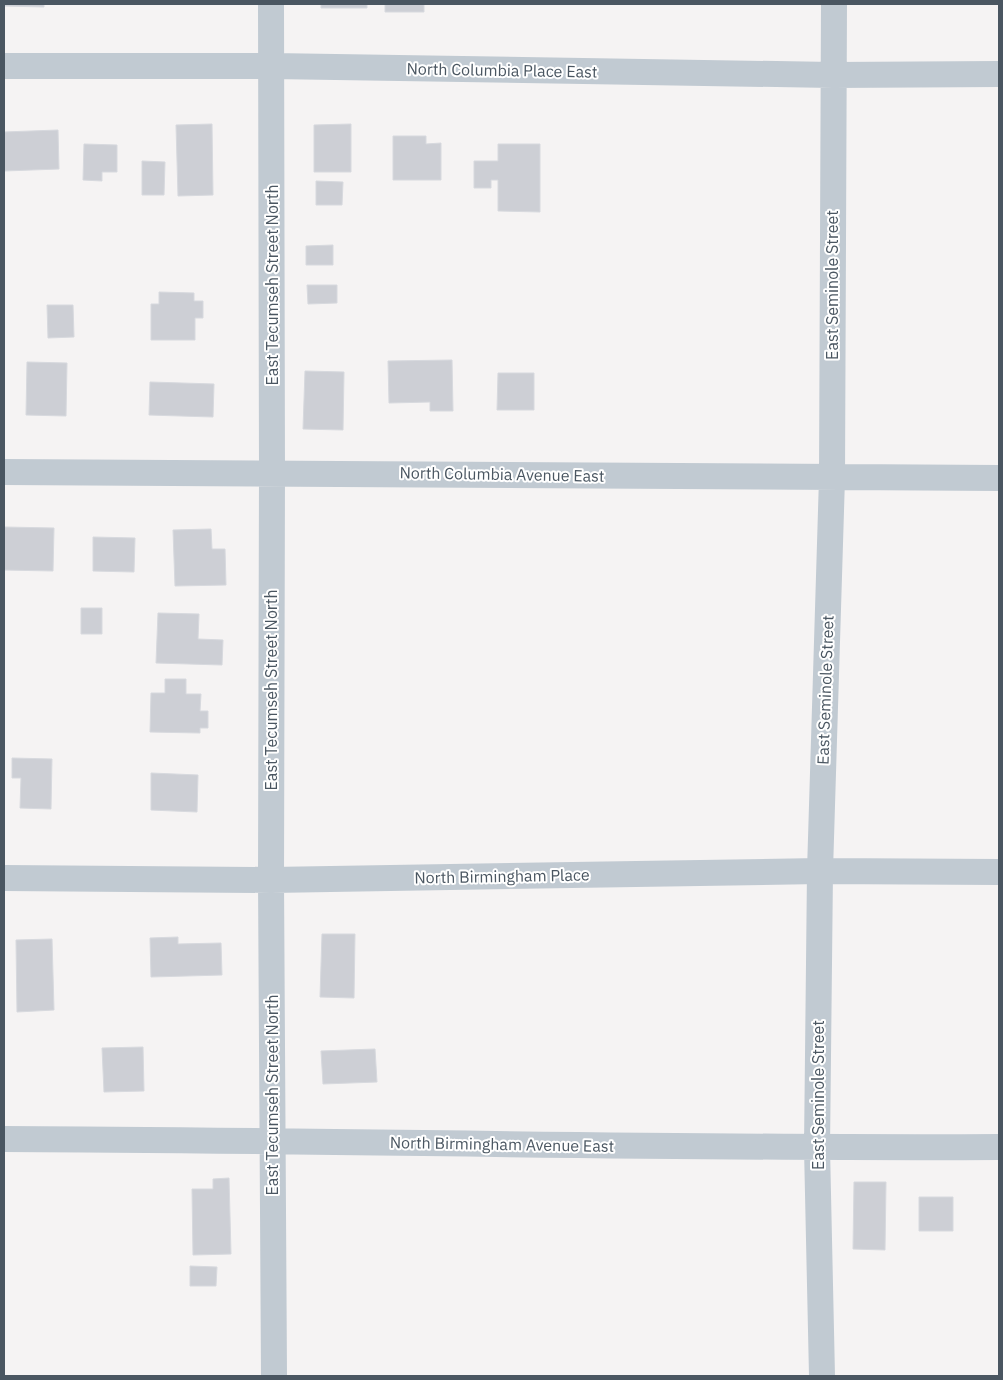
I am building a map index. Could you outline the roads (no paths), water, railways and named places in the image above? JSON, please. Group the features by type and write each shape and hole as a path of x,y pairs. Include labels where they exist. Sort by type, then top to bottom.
{"street":[{"name":"East Tecumseh Street North","path":"271,4 272,472 270,880 274,1376"},
{"name":"East Seminole Street","path":"822,1376 817,1148 820,870 832,478 834,4"},
{"name":"North Columbia Place East","path":"4,66 272,66 833,75 999,74"},
{"name":"North Columbia Avenue East","path":"4,472 272,472 999,478"},
{"name":"North Birmingham Place","path":"4,878 270,880 820,870 999,872"},
{"name":"North Birmingham Avenue East","path":"4,1139 273,1140 817,1148 999,1147"}]}
